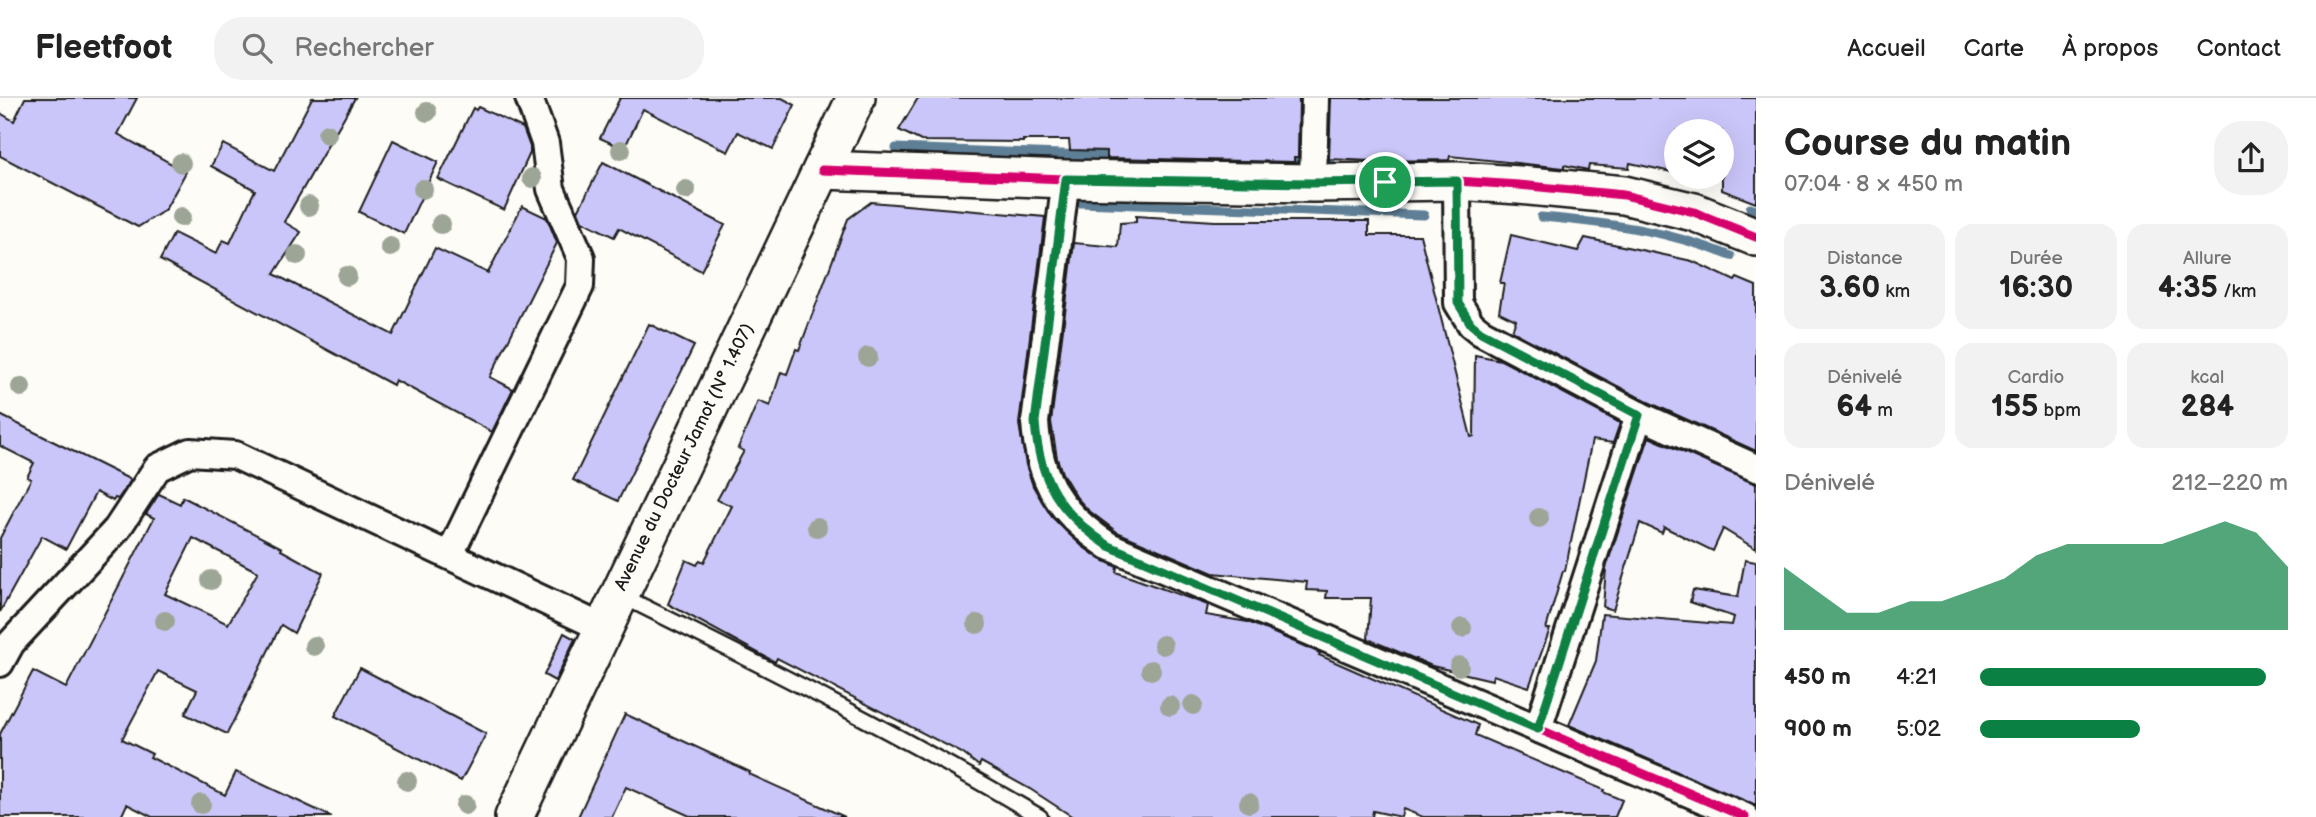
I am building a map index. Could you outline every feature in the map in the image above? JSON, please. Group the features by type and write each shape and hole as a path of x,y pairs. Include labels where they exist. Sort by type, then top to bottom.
{"street":[{"path":"450,554 580,286 582,258 551,190 545,143 529,98"},
{"name":"Avenue du Docteur Jamot (N° 1.407)","path":"514,817 856,98"},
{"path":"1312,183 1315,98"},
{"path":"822,170 1066,179 1312,183 1457,181 1624,195 1694,212 1756,237"},
{"path":"1066,179 1035,422 1037,452 1045,476 1068,514 1109,546 1745,817"},
{"path":"1457,181 1458,303 1471,324 1481,332 1639,415 1756,468"},
{"path":"1538,729 1639,415"},
{"path":"0,663 11,643 117,529 157,468 190,452 235,455 603,628"}],"lane":[{"path":"619,594 795,681 976,779 1040,817"}],"building":[{"path":"25,98 137,98 118,134 186,172 165,210 138,227 0,156 0,113 14,121"},
{"path":"312,98 355,98 284,222 301,232 274,274 393,335 435,248 488,273 522,206 547,218 557,243 490,377 513,389 492,432 395,380 393,385 160,260 174,233 216,254 223,240 230,243 255,190 211,166 223,144 274,171"},
{"path":"620,98 782,98 795,105 773,149 738,132 728,152 643,109 624,149 600,138"},
{"path":"918,98 1299,98 1298,157 1294,157 1294,162 1107,158 1107,151 1070,150 1069,140 921,141 899,130"},
{"path":"1331,98 1756,98 1756,203 1722,190 1734,189 1734,119 1664,119 1664,170 1630,163 1629,168 1589,165 1588,170 1564,165 1564,168 1450,156 1449,160 1329,159"},
{"path":"478,107 523,128 530,147 530,153 504,210 438,179 473,108 476,110"},
{"path":"393,140 438,162 404,234 359,212"},
{"path":"603,162 725,225 701,271 619,228 614,237 582,221 578,211"},
{"path":"871,202 1045,217 1019,424 1026,465 1033,486 1052,517 1082,546 1117,567 1116,572 1208,605 1206,615 1248,622 1478,725 1475,735 1622,800 1615,817 1423,817 1403,809 1401,817 1373,811 1372,817 1073,817 981,762 979,766 962,753 777,658 775,662 668,604 686,560 697,565 700,560 704,562 732,506 717,500 744,451 738,448 758,401 770,406 781,372 787,374 796,349 799,350 848,219"},
{"path":"1136,216 1215,221 1369,221 1369,235 1420,235 1471,437 1474,436 1475,355 1501,360 1620,423 1613,443 1592,440 1565,571 1546,629 1550,629 1529,687 1493,675 1492,680 1432,666 1368,639 1371,598 1326,598 1327,591 1306,590 1307,582 1213,573 1117,532 1077,498 1062,473 1051,422 1074,243 1118,247 1120,223 1136,222"},
{"path":"1511,235 1578,251 1585,238 1692,261 1735,281 1737,278 1756,286 1756,451 1646,401 1512,331 1516,320 1499,312 1504,283 1500,283"},
{"path":"649,324 694,346 618,501 573,480"},
{"path":"0,415 131,480 118,499 113,501 96,492 66,549 42,536 0,612 0,538 31,479 27,477 34,463 0,446"},
{"path":"1649,437 1756,484 1756,549 1723,529 1713,551 1664,527 1662,533 1640,523 1613,610 1603,607 1606,568"},
{"path":"159,494 180,504 183,497 282,548 281,550 323,573 294,633 281,625 227,734 185,714 197,690 158,671 122,739 152,754 150,757 225,795 236,772 332,817 152,817 127,804 121,817 0,817 0,734 33,671 66,688 154,518 146,514","holes":["193,538 258,572 228,624 165,594"]},
{"path":"1745,560 1756,562 1756,806 1569,725 1596,661 1602,614 1732,625 1734,617 1690,602 1693,590 1738,597"},
{"path":"564,633 575,639 555,681 544,675"},
{"path":"360,668 486,734 461,781 335,716"},
{"path":"625,714 845,817 692,817 626,787 612,817 578,817"}],"waterway":[{"path":"896,148 1116,156"},
{"path":"1284,160 1331,162"},
{"path":"1080,203 1424,215"},
{"path":"1750,208 1756,210"},
{"path":"1541,217 1638,229 1684,240 1731,256"}],"cycle path":[{"path":"822,170 1066,179 1313,183 1457,181 1519,185 1624,195 1694,212 1756,237"},
{"path":"1066,179 1035,422 1037,443 1047,479 1055,494 1077,521 1109,546 1745,817"}],"route":[{"path":"1066,179 1385,182 1457,181 1458,303 1463,314 1481,332 1639,415 1538,729 1109,546 1068,514 1045,476 1037,452 1035,422 1039,377 1066,179"}]}
